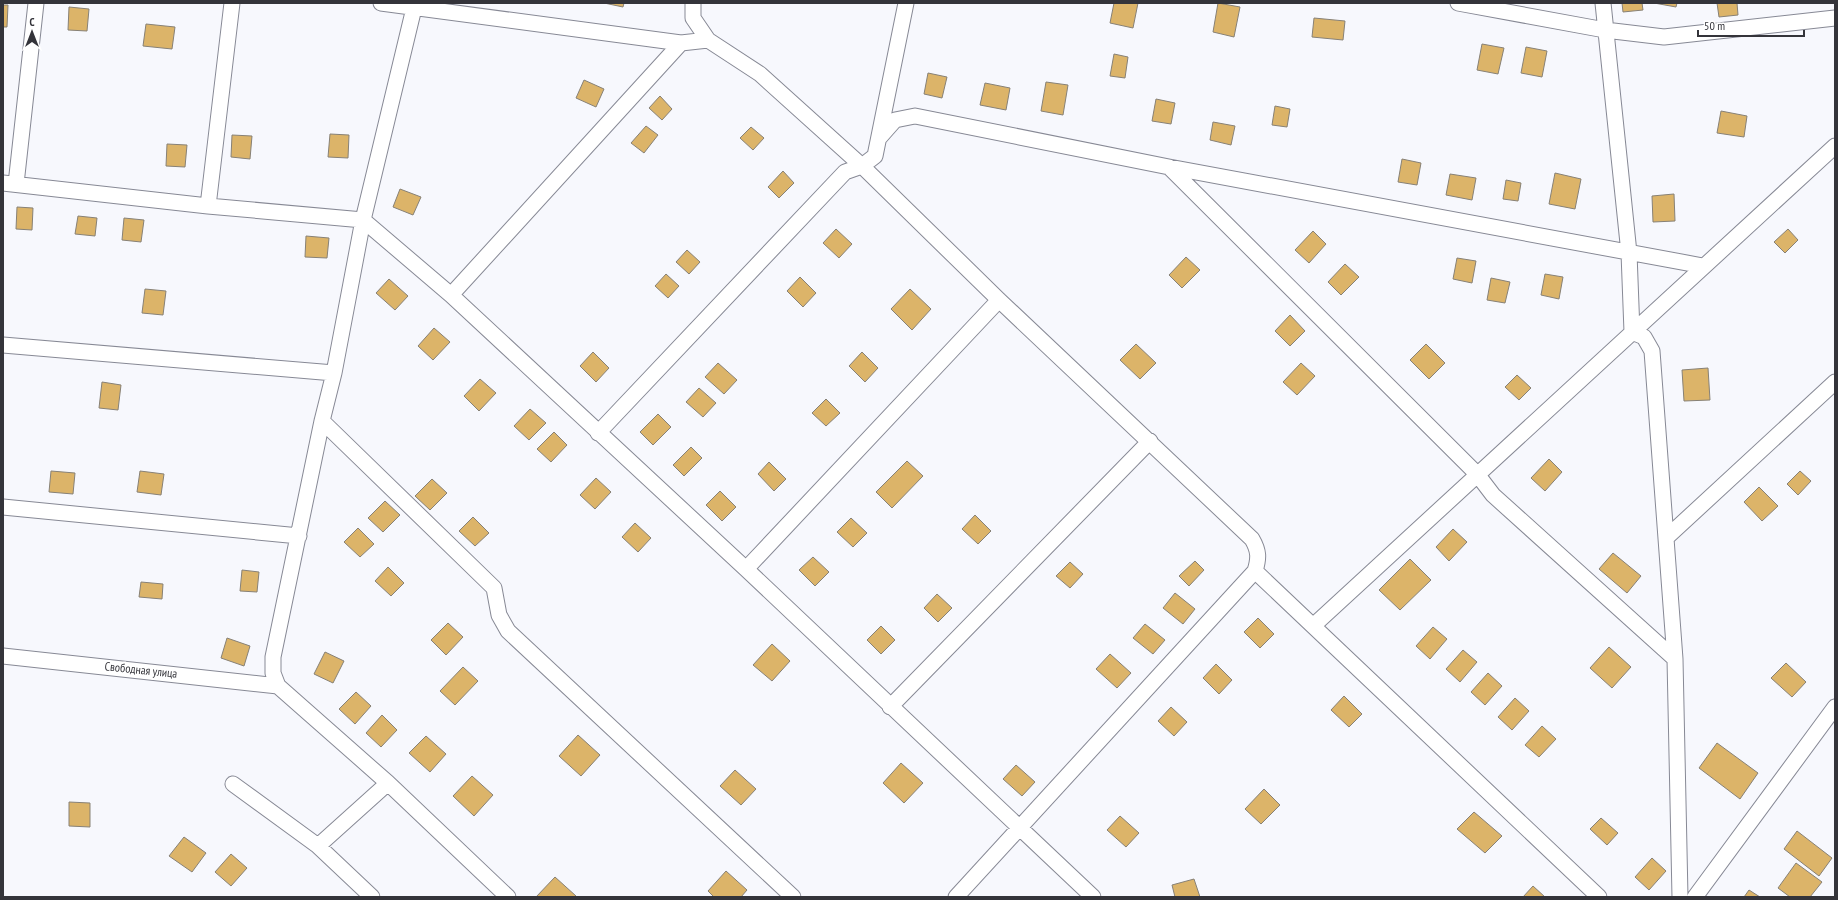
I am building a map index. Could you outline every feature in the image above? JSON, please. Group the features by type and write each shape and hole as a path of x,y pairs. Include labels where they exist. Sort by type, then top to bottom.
{"street":[{"path":"36,3 10,184 208,206 363,220 451,295 746,569 890,707 1094,897"},
{"path":"208,206 232,3"},
{"path":"381,3 681,43 708,40"},
{"path":"693,3 692,18 708,40 760,74 862,166 999,300 1252,539 1258,550 1259,560 1255,571 956,897"},
{"path":"598,433 845,172 862,166 875,156 906,3"},
{"path":"1458,3 1605,30 1664,37 1835,18"},
{"path":"1603,3 1629,254 1632,332"},
{"path":"414,8 363,220 334,373 322,421 273,656 273,673 278,686 388,783 508,897"},
{"path":"451,295 681,43"},
{"path":"880,137 895,120 915,116 1168,167 1629,254 1703,266"},
{"path":"1312,626 1835,146"},
{"path":"1168,167 1477,474 1492,495 1675,659"},
{"path":"746,569 999,300"},
{"path":"1632,332 1644,337 1652,351 1675,659 1680,897"},
{"path":"3,345 334,373"},
{"path":"1666,538 1835,382"},
{"path":"322,421 494,588 499,615 508,631 793,897"},
{"path":"890,707 1150,441"},
{"path":"3,507 299,536"},
{"path":"1255,571 1599,897"},
{"name":"Свободная улица","path":"3,656 278,686"},
{"path":"1695,897 1835,707"},
{"path":"318,846 388,783"},
{"path":"232,784 318,846 372,897"}],"building":[{"path":"604,3 624,3 623,7"},
{"path":"1114,3 1138,3 1133,28 1110,23"},
{"path":"1218,3 1240,7 1234,37 1213,32"},
{"path":"1622,3 1642,3 1643,10 1623,12"},
{"path":"1654,3 1677,3 1676,7"},
{"path":"1717,3 1737,3 1738,15 1719,17"},
{"path":"3,5 8,5 7,27 3,27"},
{"path":"69,7 89,9 87,31 68,30"},
{"path":"1314,18 1345,21 1343,40 1312,37"},
{"path":"146,24 175,27 172,49 143,46"},
{"path":"1482,44 1504,48 1498,74 1477,70"},
{"path":"1526,47 1547,51 1542,77 1521,73"},
{"path":"1114,54 1128,57 1125,78 1110,76"},
{"path":"928,73 947,77 942,98 924,94"},
{"path":"584,80 604,89 596,107 576,98"},
{"path":"1046,82 1068,85 1063,115 1041,111"},
{"path":"985,83 1010,88 1006,110 980,105"},
{"path":"660,96 672,109 662,120 649,108"},
{"path":"1156,99 1175,103 1171,124 1152,121"},
{"path":"1275,106 1290,109 1287,127 1272,125"},
{"path":"1721,111 1747,116 1744,137 1717,133"},
{"path":"1213,122 1235,126 1231,145 1210,140"},
{"path":"646,126 658,135 644,153 631,143"},
{"path":"751,127 764,138 753,150 740,138"},
{"path":"330,134 349,135 348,158 328,157"},
{"path":"232,135 252,136 250,159 231,157"},
{"path":"167,144 187,145 185,167 166,166"},
{"path":"1402,159 1421,163 1417,185 1398,182"},
{"path":"783,171 794,183 779,198 768,187"},
{"path":"1555,173 1581,179 1575,209 1549,204"},
{"path":"1450,174 1476,178 1472,200 1446,195"},
{"path":"1506,180 1521,183 1518,201 1503,199"},
{"path":"400,189 421,197 413,215 393,207"},
{"path":"1674,194 1675,221 1653,222 1652,196"},
{"path":"17,207 33,208 32,230 16,229"},
{"path":"78,216 97,218 95,236 75,234"},
{"path":"124,218 144,220 141,242 122,240"},
{"path":"836,229 852,244 839,258 823,243"},
{"path":"1788,229 1798,240 1785,253 1774,242"},
{"path":"1313,231 1326,244 1309,263 1295,250"},
{"path":"306,236 329,238 327,258 305,257"},
{"path":"687,250 700,262 689,274 676,262"},
{"path":"1186,257 1200,270 1182,288 1169,275"},
{"path":"1457,258 1476,261 1472,283 1453,279"},
{"path":"1345,264 1359,277 1341,295 1328,282"},
{"path":"666,274 679,286 668,298 655,286"},
{"path":"1545,274 1563,277 1559,299 1541,295"},
{"path":"800,277 816,293 803,307 787,291"},
{"path":"1491,278 1510,282 1505,303 1487,300"},
{"path":"389,279 408,296 395,310 376,293"},
{"path":"145,289 166,291 163,315 142,313"},
{"path":"910,289 931,309 912,330 891,309"},
{"path":"1290,315 1305,331 1290,346 1275,331"},
{"path":"434,328 450,342 433,360 418,346"},
{"path":"1136,344 1156,363 1140,379 1120,360"},
{"path":"1426,344 1445,363 1429,379 1410,360"},
{"path":"593,352 609,368 596,382 580,366"},
{"path":"862,352 878,368 865,382 849,366"},
{"path":"718,363 737,380 724,394 705,377"},
{"path":"1301,363 1315,376 1297,395 1283,382"},
{"path":"1708,368 1710,400 1684,401 1682,370"},
{"path":"1517,375 1531,388 1519,400 1505,387"},
{"path":"480,379 496,393 479,411 464,396"},
{"path":"102,382 121,385 118,410 99,408"},
{"path":"699,388 716,403 703,417 686,402"},
{"path":"826,399 840,413 826,426 812,413"},
{"path":"530,409 546,423 529,440 514,426"},
{"path":"658,414 671,427 653,445 640,432"},
{"path":"554,432 567,445 551,462 537,449"},
{"path":"691,447 702,458 684,476 673,465"},
{"path":"1549,459 1562,472 1545,491 1531,478"},
{"path":"907,461 923,476 892,508 876,492"},
{"path":"769,462 786,479 774,491 758,474"},
{"path":"51,471 75,473 73,494 49,492"},
{"path":"140,471 164,474 161,495 137,492"},
{"path":"1800,471 1811,481 1798,495 1787,484"},
{"path":"596,478 611,492 595,509 580,495"},
{"path":"432,479 447,493 430,510 415,496"},
{"path":"1759,487 1778,506 1762,521 1744,502"},
{"path":"720,491 736,507 722,521 706,505"},
{"path":"385,501 400,515 383,532 368,518"},
{"path":"975,515 991,531 978,544 962,529"},
{"path":"473,517 489,533 475,546 459,531"},
{"path":"851,518 867,533 853,547 837,532"},
{"path":"635,523 651,538 638,552 622,537"},
{"path":"358,528 374,544 360,557 344,542"},
{"path":"1453,529 1467,542 1449,561 1436,547"},
{"path":"1613,553 1641,576 1627,593 1599,569"},
{"path":"813,557 829,572 815,586 799,570"},
{"path":"1410,559 1431,580 1400,610 1379,590"},
{"path":"1195,561 1204,570 1189,586 1179,576"},
{"path":"1070,562 1083,574 1070,588 1056,576"},
{"path":"388,567 404,583 391,596 375,581"},
{"path":"242,570 259,572 257,592 240,591"},
{"path":"141,582 163,584 162,599 139,597"},
{"path":"1175,593 1195,609 1183,624 1163,608"},
{"path":"937,594 952,608 938,622 924,608"},
{"path":"1258,618 1274,634 1260,648 1244,632"},
{"path":"448,623 463,637 446,655 431,640"},
{"path":"1145,624 1165,640 1153,654 1133,638"},
{"path":"881,626 895,640 881,654 867,640"},
{"path":"1433,627 1447,639 1430,659 1416,646"},
{"path":"227,638 250,646 244,666 221,658"},
{"path":"772,644 790,661 772,681 753,665"},
{"path":"1609,647 1631,667 1612,688 1590,668"},
{"path":"1463,650 1477,662 1460,682 1446,669"},
{"path":"325,652 344,661 333,683 314,674"},
{"path":"1110,654 1131,673 1117,688 1096,669"},
{"path":"1786,663 1806,682 1792,697 1771,678"},
{"path":"1216,664 1232,680 1219,694 1203,678"},
{"path":"463,667 478,681 455,705 440,691"},
{"path":"1488,673 1502,686 1485,705 1471,692"},
{"path":"356,692 371,706 355,724 339,709"},
{"path":"1344,696 1362,714 1349,727 1331,710"},
{"path":"1515,698 1529,711 1512,730 1498,717"},
{"path":"1171,707 1187,722 1174,736 1158,721"},
{"path":"382,715 397,730 381,747 366,733"},
{"path":"1542,726 1556,739 1539,757 1525,745"},
{"path":"578,735 600,755 581,776 559,756"},
{"path":"426,736 446,754 430,772 409,753"},
{"path":"1717,743 1758,773 1740,799 1699,768"},
{"path":"901,763 923,783 904,803 883,783"},
{"path":"1016,765 1035,782 1022,796 1003,779"},
{"path":"735,770 756,789 741,805 720,786"},
{"path":"472,776 493,795 474,816 453,796"},
{"path":"1264,789 1280,805 1261,824 1245,809"},
{"path":"69,802 90,803 90,827 69,826"},
{"path":"1474,812 1502,836 1485,853 1457,829"},
{"path":"1120,816 1139,833 1126,847 1107,830"},
{"path":"1601,818 1618,833 1607,845 1590,829"},
{"path":"1797,831 1832,858 1819,876 1784,849"},
{"path":"184,837 206,853 192,872 169,856"},
{"path":"231,854 247,868 231,886 215,872"},
{"path":"1652,858 1666,871 1649,890 1635,877"},
{"path":"1796,863 1822,882 1810,897 1790,897 1778,888"},
{"path":"726,871 747,890 741,897 714,897 708,891"},
{"path":"555,877 576,896 536,897"},
{"path":"1194,879 1200,897 1175,897 1172,885"},
{"path":"1533,886 1545,897 1523,897"},
{"path":"1749,890 1760,897 1744,897"}]}
